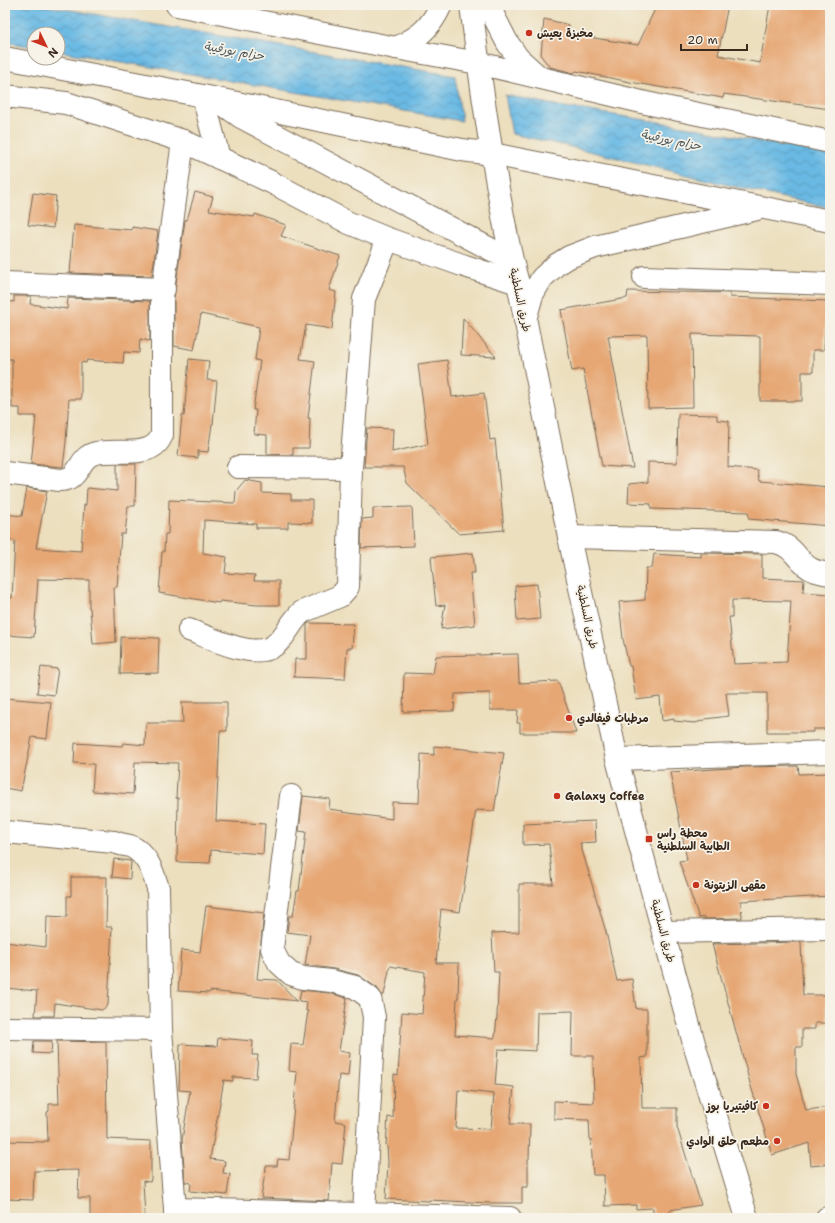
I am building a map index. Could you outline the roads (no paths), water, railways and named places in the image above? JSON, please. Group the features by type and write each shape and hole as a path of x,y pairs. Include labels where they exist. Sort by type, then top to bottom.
{"main road":[{"path":"177,5 478,64 646,103 830,142"},
{"path":"396,48 412,41 428,27 441,5"},
{"name":"طريق السلطنية","path":"471,5 478,64 492,154 511,260 518,283 569,537 618,759 663,932 697,1054 747,1218"},
{"path":"488,5 507,42 518,58 540,78"},
{"path":"5,58 209,97 462,150 492,154 830,221"},
{"path":"5,96 66,103 183,141 271,182 349,223 388,239 518,283"},
{"path":"209,97 219,158"},
{"path":"209,97 241,118 511,260"},
{"path":"5,473 60,480 69,478 76,472 82,461 96,452 140,450 150,448 158,443 162,435 163,426 162,297 183,141"},
{"path":"525,320 532,295 542,278 556,265 569,257 595,247 764,208"},
{"path":"188,630 233,647 259,651 272,647 287,632 298,615 302,612 340,596 348,587 351,468 364,298 388,239"},
{"path":"644,277 830,284"},
{"path":"5,282 164,289"},
{"path":"238,467 351,468"},
{"path":"569,537 776,542 784,544 791,549 801,561 810,568 820,573 830,574"},
{"path":"618,759 830,752"},
{"path":"291,796 272,949 279,962 291,974 304,978 331,981 355,987 370,998 374,1017 364,1214"},
{"path":"5,832 114,842 132,847 144,856 153,871 158,888 161,1030 175,1213 364,1214 510,1218"},
{"path":"663,932 830,929"},
{"path":"5,1028 161,1030"}],"water":[{"name":"حزام بورقيبة","path":"5,5 41,5 455,76 462,121 66,52 66,26 26,26 26,46 5,42"},
{"name":"حزام بورقيبة","path":"505,95 564,107 690,127 830,155 830,208 512,134"}],"place":[{"name":"مخبزة يعيش","path":"529,33"},
{"name":"مرطبات فيفالدي","path":"569,718"},
{"name":"Galaxy Coffee","path":"557,796"},
{"name":"محطة راس الطابية السلطنية","path":"649,839"},
{"name":"مقهى الزيتونة","path":"696,885"},
{"name":"كافيتيريا بوز","path":"766,1106"},
{"name":"مطعم حلق الوادي","path":"777,1141"}]}
